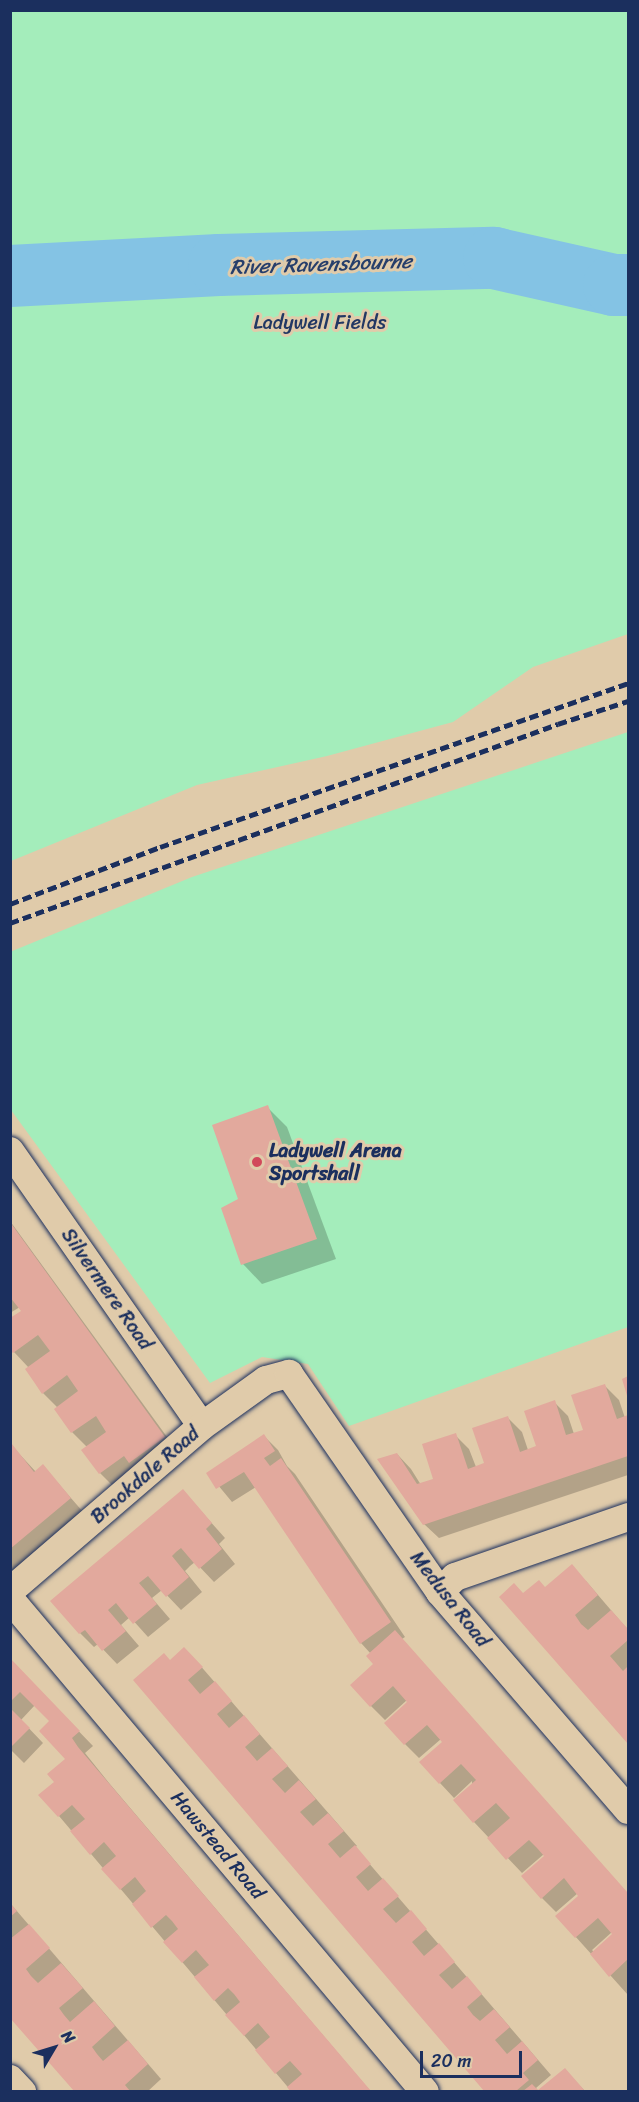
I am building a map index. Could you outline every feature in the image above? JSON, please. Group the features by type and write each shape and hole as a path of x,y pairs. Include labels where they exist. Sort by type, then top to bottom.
{"street":[{"name":"Silvermere Road","path":"10,1152 202,1426"},
{"name":"Brookdale Road","path":"10,1591 202,1426 266,1380 289,1374"},
{"name":"Medusa Road","path":"289,1374 440,1592 628,1809"},
{"path":"440,1592 455,1577 628,1517"},
{"name":"Hawstead Road","path":"10,1599 425,2091"},
{"path":"10,2079 22,2091"}],"green space":[{"name":"Ladywell Fields","path":"11,10 628,11 628,634 533,667 453,722 327,756 197,785 11,861"},
{"path":"628,732 628,1327 349,1426 308,1364 262,1357 210,1383 11,1110 10,952 192,877"}],"building":[{"name":"Ladywell Arena Sportshall","path":"268,1105 317,1239 241,1265 221,1208 238,1199 212,1125"},
{"path":"10,1222 165,1437 129,1463 124,1456 99,1474 81,1450 106,1432 96,1416 71,1433 54,1409 78,1391 67,1375 42,1394 25,1369 50,1351 38,1335 13,1353 10,1350 10,1318 21,1311 10,1297"},
{"path":"628,1376 628,1399 622,1379"},
{"path":"605,1384 617,1419 628,1415 628,1456 423,1525 377,1459 397,1453 417,1484 433,1479 422,1444 456,1433 468,1469 484,1463 472,1428 508,1416 520,1452 536,1446 524,1411 555,1400 566,1435 583,1430 571,1395"},
{"path":"264,1434 275,1451 264,1458 270,1466 281,1458 391,1622 360,1644 244,1472 216,1489 206,1473"},
{"path":"12,1444 34,1472 43,1464 71,1498 10,1549"},
{"path":"183,1489 212,1523 206,1529 222,1549 199,1569 181,1548 176,1552 172,1556 189,1577 166,1597 148,1576 139,1583 157,1604 133,1624 116,1603 108,1610 126,1631 102,1651 85,1630 79,1634 50,1601"},
{"path":"572,1564 598,1595 575,1615 581,1624 588,1630 611,1610 628,1629 628,1640 610,1656 623,1671 628,1666 628,1744 499,1597 514,1583 523,1593 539,1580 545,1587"},
{"path":"395,1630 628,1893 628,1959 609,1977 590,1954 612,1934 598,1918 575,1938 555,1916 578,1896 564,1878 541,1899 521,1876 544,1856 537,1848 529,1840 506,1860 487,1838 510,1818 496,1803 473,1823 453,1800 476,1780 461,1764 439,1784 419,1762 442,1742 427,1725 404,1745 384,1723 407,1702 393,1686 370,1707 350,1685 373,1664 366,1656"},
{"path":"184,1647 203,1667 188,1680 200,1694 215,1681 232,1701 217,1714 229,1728 244,1715 260,1734 245,1747 257,1761 272,1748 288,1766 272,1779 285,1793 299,1780 316,1799 300,1812 313,1826 328,1813 344,1831 328,1844 340,1858 355,1845 371,1864 356,1877 368,1891 383,1878 399,1896 383,1909 396,1923 411,1910 427,1929 412,1942 424,1956 439,1943 455,1962 439,1975 452,1989 467,1976 482,1994 467,2007 473,2015 480,2021 494,2009 510,2027 495,2040 507,2054 522,2041 538,2060 523,2073 529,2080 516,2091 484,2091 133,1680 164,1653 170,1660"},
{"path":"10,1658 80,1731 72,1738 78,1747 371,2091 290,2091 287,2087 302,2074 290,2061 275,2074 255,2050 270,2037 258,2023 244,2036 225,2015 240,2002 234,1994 228,1988 214,2001 194,1977 209,1965 196,1950 182,1963 163,1942 178,1929 166,1915 151,1928 132,1904 146,1891 135,1877 120,1890 101,1869 116,1856 104,1842 90,1855 70,1831 85,1819 72,1805 58,1817 38,1795 54,1782 47,1774 65,1759 39,1731 49,1721 20,1692 10,1702"},
{"path":"10,1708 30,1728 10,1748"},
{"path":"10,1903 17,1911 10,1917"},
{"path":"29,1924 50,1948 26,1969 31,1976 38,1983 61,1963 83,1988 59,2008 70,2022 94,2001 115,2026 92,2047 97,2054 103,2061 128,2040 148,2064 125,2085 130,2091 74,2091 10,2018 10,1939"},
{"path":"565,2068 585,2091 523,2091 532,2084 538,2090"}],"waterway":[{"name":"River Ravensbourne","path":"10,276 219,265 494,258 614,285 628,285"}],"railway":[{"path":"10,904 160,847 628,683"},
{"path":"10,923 558,724 628,701"}],"place":[{"name":"Ladywell Arena Sportshall","path":"257,1162"}]}
